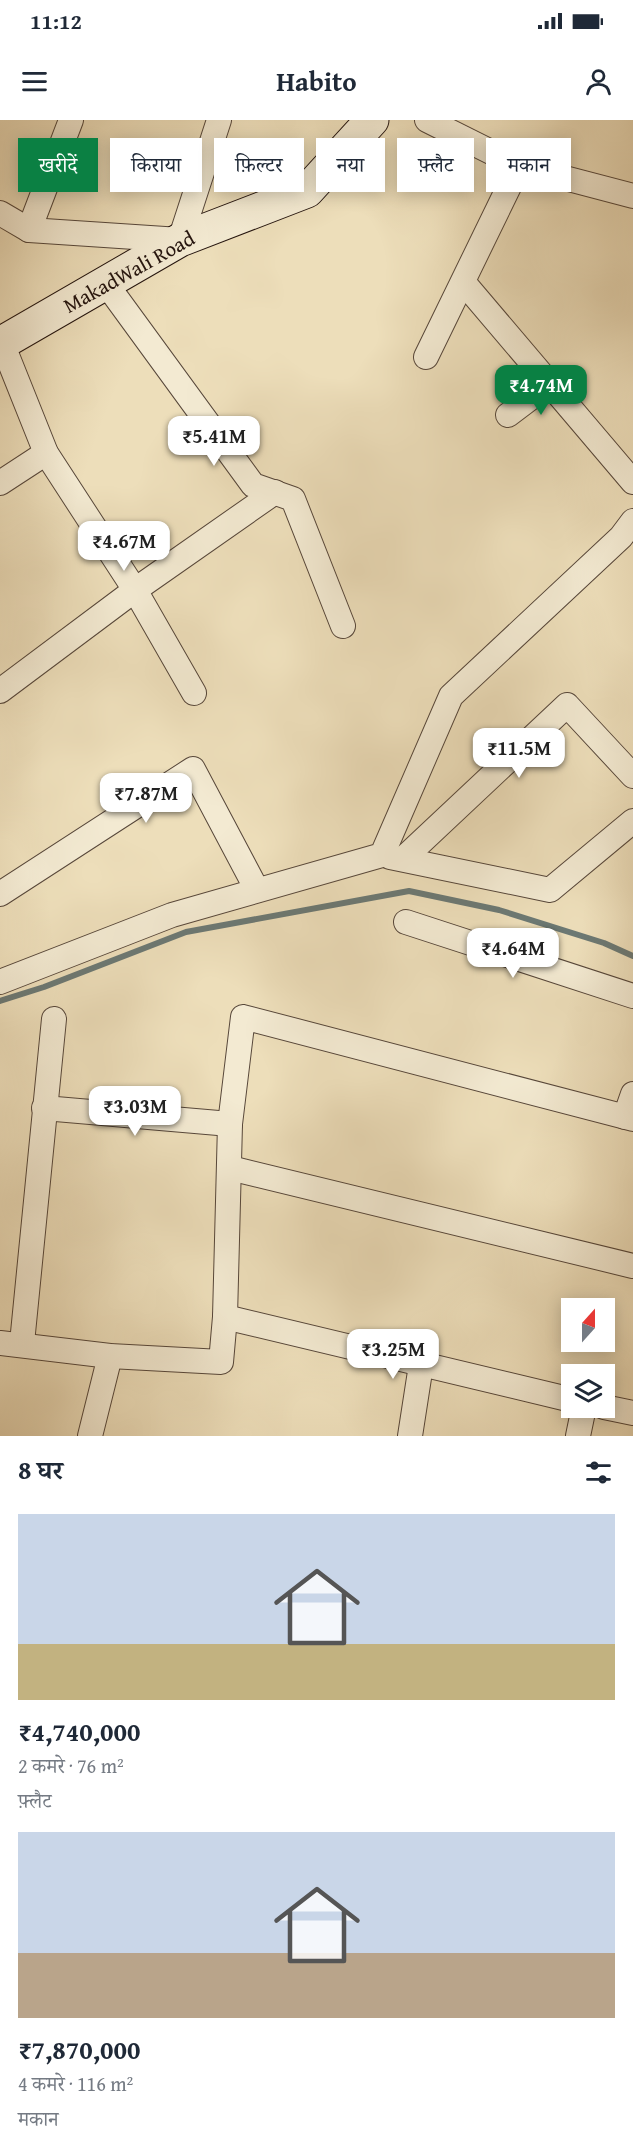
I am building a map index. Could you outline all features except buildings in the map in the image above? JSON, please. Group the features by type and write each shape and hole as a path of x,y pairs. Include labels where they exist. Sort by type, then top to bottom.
{"street":[{"path":"29,230 71,120"},
{"path":"0,213 29,230 180,240 219,120"},
{"name":"MakadWali Road","path":"1,344 180,240 307,191 372,120"},
{"path":"427,120 486,150"},
{"path":"571,180 633,196"},
{"path":"426,357 507,192"},
{"path":"464,283 633,482"},
{"path":"106,285 253,485 293,499 343,626"},
{"path":"1,344 46,453 135,590 194,693"},
{"path":"508,415 549,384"},
{"path":"0,483 46,453"},
{"path":"0,691 135,590 275,492"},
{"path":"392,857 451,696 629,536"},
{"path":"392,857 567,705 633,776"},
{"path":"0,894 193,769 257,890"},
{"path":"0,982 172,915 257,890 392,857 550,890 633,821"},
{"path":"406,922 633,996"},
{"path":"54,1019 11,1343 110,1356 221,1362 225,1317 230,1124 243,1017 629,1118 633,1094"},
{"path":"44,1108 230,1124"},
{"path":"230,1168 633,1266"},
{"path":"225,1317 561,1397"},
{"path":"90,1436 110,1356"},
{"path":"410,1436 421,1365"},
{"path":"615,1409 633,1413"},
{"path":"578,1436 582,1418"}],"waterway":[{"path":"0,1001 44,987 186,932 409,891 499,910 604,943 633,956"}]}
